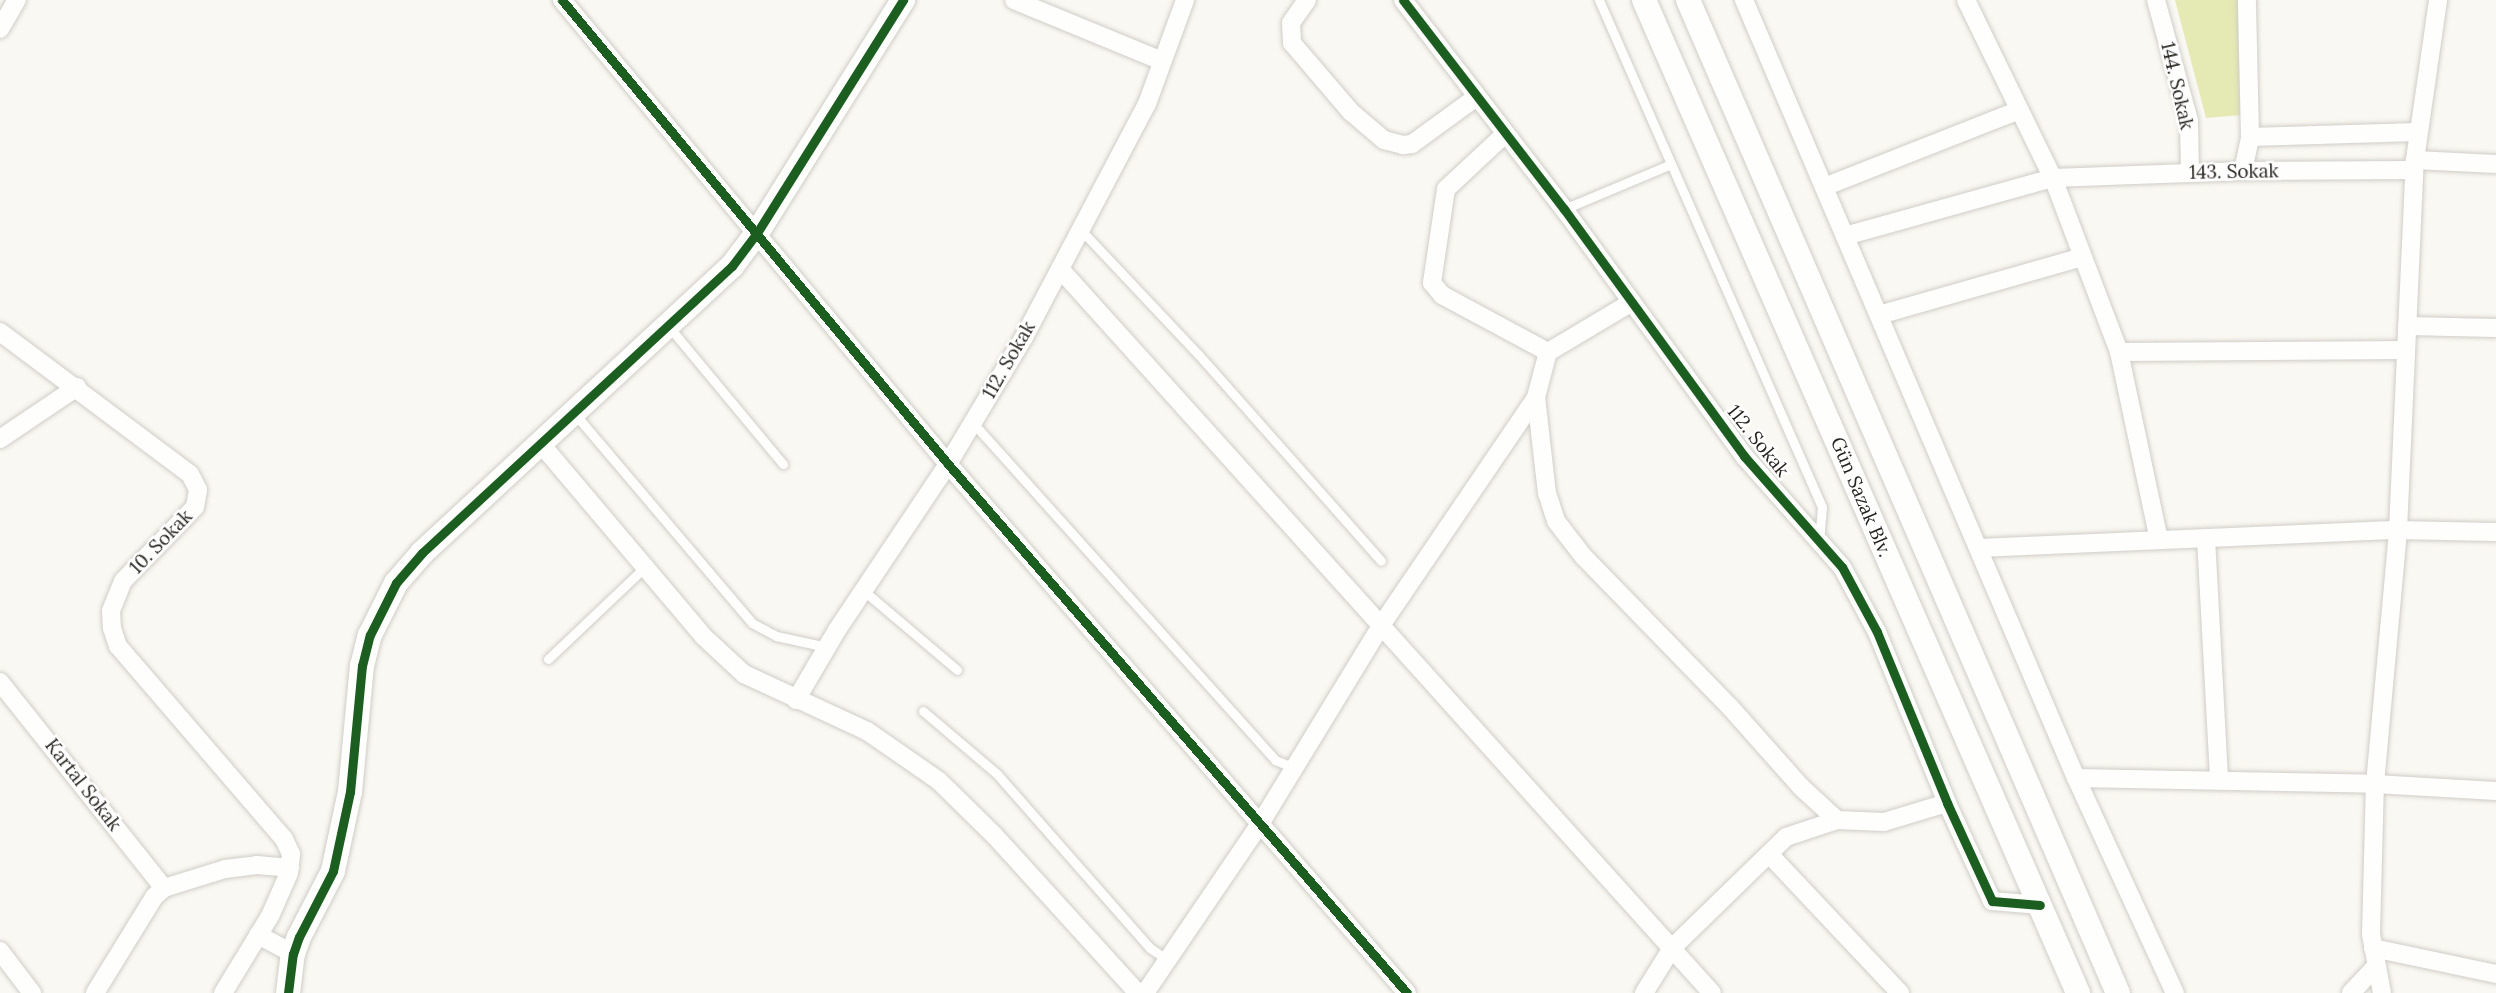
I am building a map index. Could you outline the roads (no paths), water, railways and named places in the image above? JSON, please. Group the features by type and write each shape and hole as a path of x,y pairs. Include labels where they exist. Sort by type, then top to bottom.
{"main road":[{"path":"288,993 293,954 336,861 350,792 362,666 382,607 396,583 422,553 732,267 755,236 903,0"},
{"name":"Gün Sazak Blv.","path":"1644,0 2078,993"},
{"name":"Gün Sazak Blv.","path":"1688,0 2118,993"}],"street":[{"path":"0,29 17,0"},
{"path":"562,0 755,236 948,464 1407,993"},
{"path":"1014,0 1162,61"},
{"name":"112. Sokak","path":"796,700 948,464 1060,269 1147,104 1185,0"},
{"path":"1307,0 1291,23 1292,43 1351,112 1384,141 1412,144 1475,98"},
{"name":"112. Sokak","path":"1403,0 1475,98 1564,209 1744,456 1842,567 1877,632 1947,803 1992,901 2040,905"},
{"path":"1744,0 2076,778 2175,993"},
{"path":"1966,0 2053,178 2119,352 2159,540"},
{"name":"144. Sokak","path":"2156,0 2189,121 2190,173"},
{"path":"2243,171 2250,137 2247,0"},
{"path":"2382,993 2375,957 2371,882 2375,784 2398,530 2414,165 2438,0"},
{"path":"1824,187 2019,110"},
{"path":"2250,137 2418,132"},
{"path":"1504,135 1446,189 1440,215 1432,284 1442,295 1548,352"},
{"name":"143. Sokak","path":"1845,236 2053,178 2496,164"},
{"path":"1879,315 2083,257"},
{"path":"1060,269 1712,993"},
{"path":"1145,993 1260,824 1382,624 1536,397 1548,352 1632,302"},
{"path":"2407,326 2496,328"},
{"name":"10. Sokak","path":"0,332 190,474 198,491 195,507 123,581 111,611 112,628 118,646 284,839 291,854 290,868"},
{"path":"2119,352 2406,350"},
{"path":"0,439 77,387"},
{"path":"1536,397 1545,480 1556,521 1583,556 1730,707 1801,787 1837,820"},
{"path":"541,444 703,636 744,674 867,731 939,780 994,835 1138,993"},
{"path":"1979,548 2398,530 2496,531"},
{"path":"2206,538 2219,781"},
{"name":"Kartal Sokak","path":"0,682 164,888"},
{"path":"2076,778 2375,784 2496,791"},
{"path":"1644,993 1671,948 1786,837 1837,820 1884,822 1947,803"},
{"path":"1769,854 1900,993"},
{"path":"95,993 154,897 164,888 225,869 257,865 290,868 258,935 223,993"},
{"path":"258,935 293,954"},
{"path":"0,951 33,993"},
{"path":"2375,957 2496,974"},
{"path":"2351,993 2375,957"}],"lane":[{"path":"1600,0 1822,507 1820,531 1815,535"},
{"path":"1564,209 1671,164"},
{"path":"1080,230 1198,354 1381,561"},
{"path":"668,325 783,464"},
{"path":"574,413 752,623 776,636 827,648"},
{"path":"973,423 1275,760 1295,768"},
{"path":"548,659 645,567"},
{"path":"864,591 957,670"},
{"path":"923,711 997,774 1150,948 1168,960"}]}
